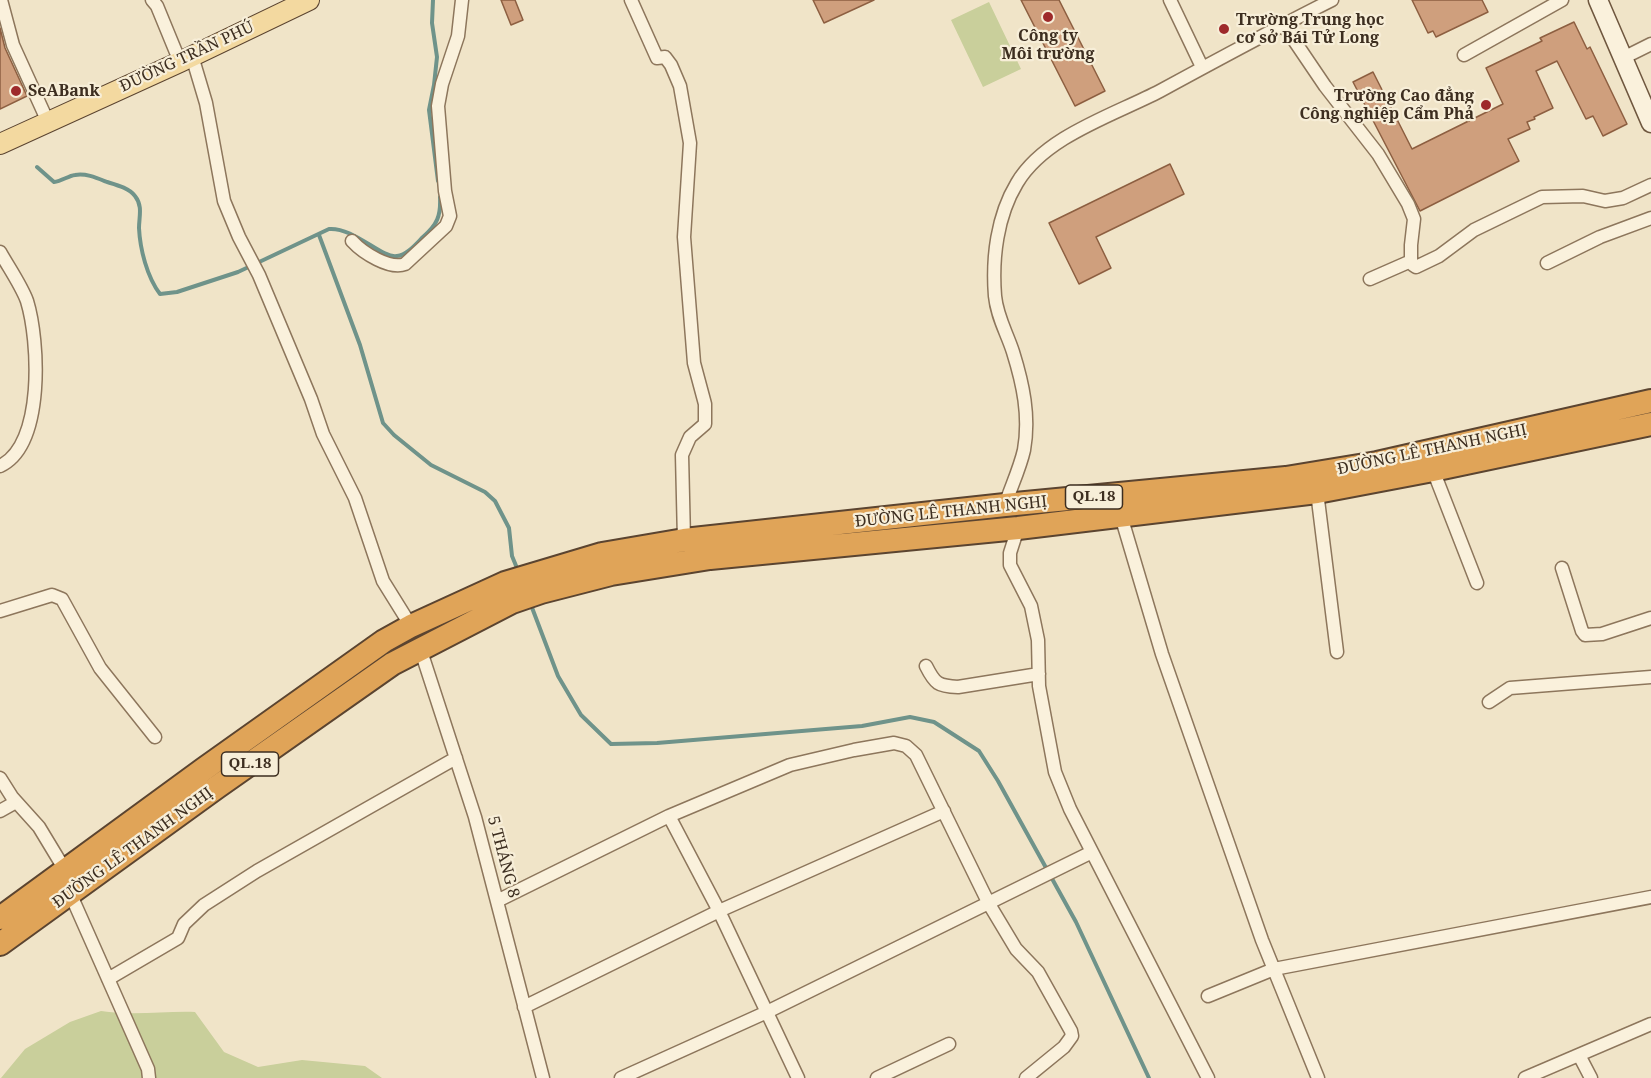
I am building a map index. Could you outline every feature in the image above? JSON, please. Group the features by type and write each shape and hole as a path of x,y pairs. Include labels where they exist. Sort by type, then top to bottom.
{"highway":[{"name":"ĐƯỜNG LÊ THANH NGHỊ","path":"537,582 611,574 710,558 1005,505 1286,478 1377,464 1651,401"},
{"name":"ĐƯỜNG LÊ THANH NGHỊ","path":"537,582 602,554 684,540 822,537 1018,528 1122,516 1317,492 1651,424"},
{"name":"QL.18","path":"508,593 537,582"},
{"name":"ĐƯỜNG LÊ THANH NGHỊ","path":"0,944 70,893 210,778 384,641 411,626 508,593"},
{"name":"ĐƯỜNG LÊ THANH NGHỊ","path":"0,918 65,870 508,593"}],"main road":[{"name":"ĐƯỜNG TRẦN PHÚ","path":"0,144 309,0"}],"street":[{"path":"1,0 13,45 48,122"},
{"path":"152,0 186,59 206,103 224,201 259,275 311,399 323,434 355,498 383,581 411,626"},
{"path":"352,241 381,260 401,266 446,226 450,216 445,191 438,106 442,84 458,36 462,0"},
{"path":"631,0 657,58 665,57 680,86 690,143 684,237 694,363 705,404 705,424 690,437 681,455 684,540"},
{"path":"1170,0 1202,67"},
{"path":"1005,505 1024,450 1026,402 1011,344 998,316 995,296 996,240 1003,211 1017,181 1032,163 1066,136 1158,92 1332,0"},
{"path":"1464,55 1562,0"},
{"path":"1599,0 1623,58 1645,92 1651,123"},
{"path":"1283,24 1325,86 1378,154 1408,204 1414,219 1411,261 1416,267 1439,256 1474,231 1542,197 1583,196 1605,201 1623,198 1651,185"},
{"path":"1623,58 1651,44"},
{"path":"1547,263 1592,240 1651,218"},
{"path":"0,252 27,300 36,364 33,407 23,441 8,462 0,465"},
{"path":"1370,279 1411,261"},
{"path":"1433,470 1477,583"},
{"path":"1317,492 1337,652"},
{"path":"1122,516 1162,654 1274,969 1318,1078"},
{"path":"1018,528 1010,553 1010,565 1031,606 1038,640 1039,687 1055,772 1070,809 1208,1078"},
{"path":"1562,568 1582,631 1586,635 1602,634 1651,618"},
{"path":"0,611 52,595 62,599 100,668 155,737"},
{"name":"5 THÁNG 8","path":"420,648 475,817 543,1078"},
{"path":"926,666 937,684 958,687 1039,674"},
{"path":"1489,702 1509,688 1651,677"},
{"path":"497,901 669,816 790,765 894,743 906,746 916,754 989,904 1016,950 1038,972 1071,1031 1072,1036 1064,1047 1026,1078"},
{"path":"108,979 178,938 184,924 204,905 257,871 456,758"},
{"path":"0,778 16,802 39,827 65,870"},
{"path":"0,811 16,802"},
{"path":"524,1007 719,911 944,811"},
{"path":"669,816 719,911 798,1078"},
{"path":"621,1078 767,1012 1092,852"},
{"path":"70,893 148,1069 149,1078"},
{"path":"1208,996 1274,969 1651,897"},
{"path":"1525,1078 1651,1024"},
{"path":"877,1078 949,1044"},
{"path":"1579,1055 1591,1078"}],"green space":[{"path":"989,2 1021,69 983,87 951,20"},
{"path":"101,1011 195,1012 224,1052 258,1067 302,1060 365,1066 382,1078 1,1078 25,1049 70,1022"}],"building":[{"path":"501,0 515,0 523,20 511,25"},
{"path":"813,0 874,0 824,23"},
{"path":"1021,0 1059,0 1105,91 1075,106"},
{"path":"1412,0 1482,0 1488,12 1436,37 1433,31 1428,33"},
{"path":"1574,22 1587,49 1590,47 1627,124 1603,136 1593,116 1586,119 1557,61 1536,71 1553,108 1527,122 1530,129 1508,139 1519,161 1420,211 1353,82 1373,72 1412,149 1503,104 1486,68 1542,41 1540,38"},
{"path":"0,28 5,48 27,96 0,109"},
{"path":"1170,164 1184,194 1096,237 1111,268 1079,284 1049,223"}],"waterway":[{"path":"433,0 432,23 437,57 429,110 438,181"},
{"path":"37,167 54,182 72,176 91,176 132,193 140,208 139,228 145,262 160,294 177,292 238,272 329,229 358,237 391,256 401,255 414,246 435,224 440,210 440,197"},
{"path":"319,235 360,345 383,423 431,465 485,492 495,501 509,528 512,556 519,573"},
{"path":"531,605 558,676 581,715 611,744 657,743 862,726 910,717 934,722 979,751 1076,922 1149,1078"}],"place":[{"name":"Công ty Môi trường","path":"1048,17"},
{"name":"Trường Trung học cơ sở Bái Tử Long","path":"1224,29"},
{"name":"SeABank","path":"16,91"},
{"name":"Trường Cao đẳng Công nghiệp Cẩm Phả","path":"1486,105"}]}
